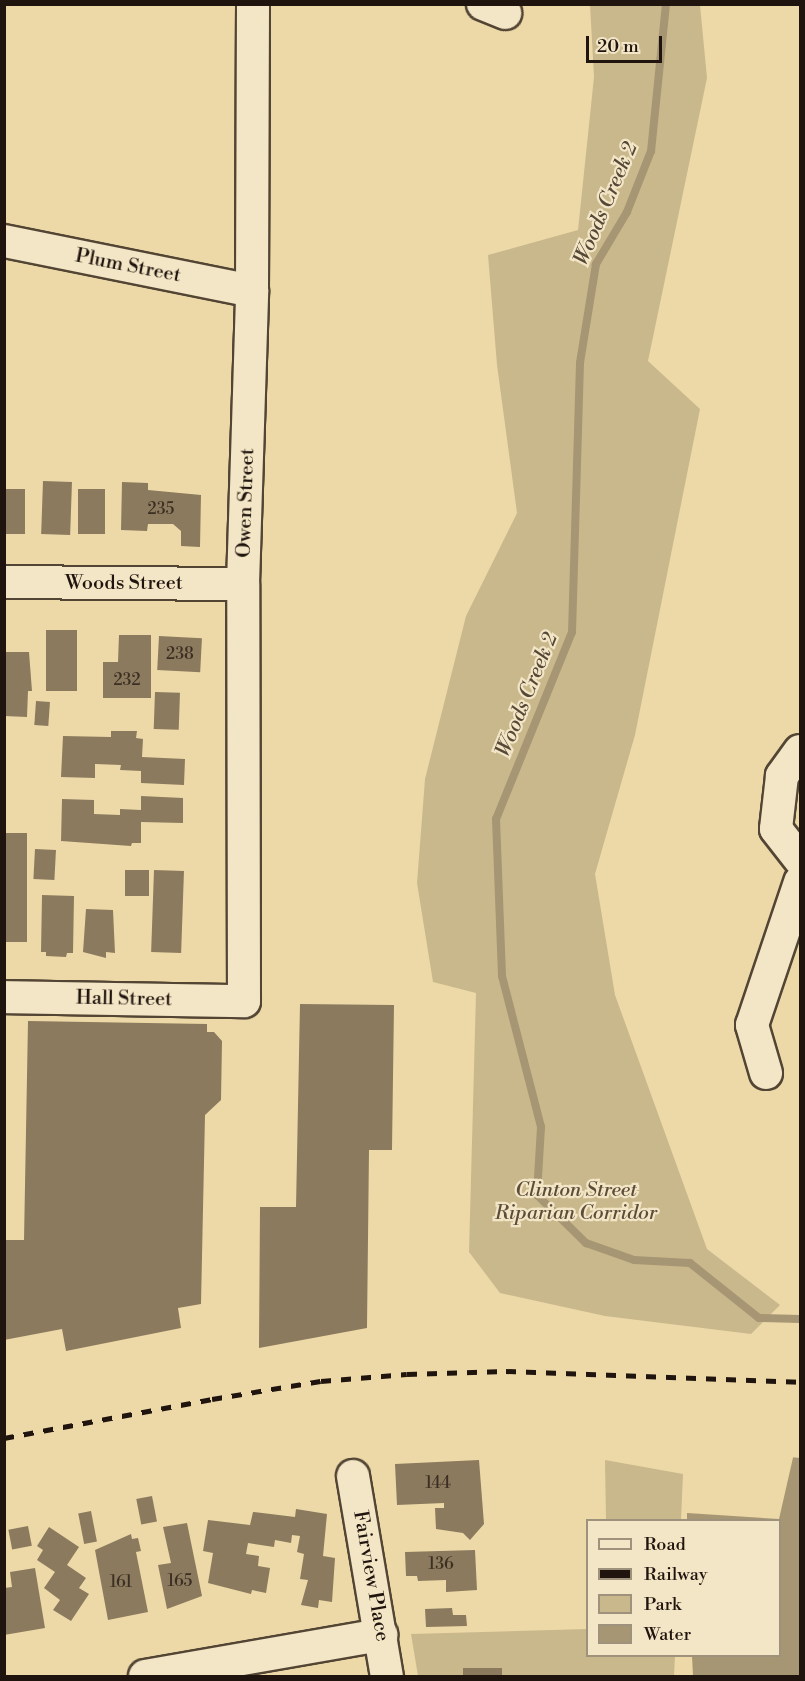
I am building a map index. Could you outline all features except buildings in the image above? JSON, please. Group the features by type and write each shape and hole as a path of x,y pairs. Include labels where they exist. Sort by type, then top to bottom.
{"street":[{"name":"Owen Street","path":"244,1001 243,584 252,291 253,4"},
{"name":"Plum Street","path":"4,241 252,291"},
{"name":"Woods Street","path":"4,582 243,584"},
{"path":"801,751 782,776 776,830 801,860"},
{"path":"766,1073 752,1025 801,882"},
{"name":"Hall Street","path":"4,997 244,1001"},
{"name":"Fairview Place","path":"353,1476 387,1677"},
{"path":"145,1677 189,1673 381,1635"}],"green space":[{"name":"Clinton Street Riparian Corridor","path":"590,5 700,5 707,78 648,361 700,409 635,735 595,874 615,995 707,1249 780,1305 751,1334 605,1316 500,1293 469,1252 476,993 433,982 417,883 425,779 466,616 517,513 497,365 488,255 578,230 594,77"},
{"path":"605,1460 683,1474 681,1519 606,1519"},
{"path":"586,1629 586,1657 675,1657 674,1676 418,1676 411,1634"}],"water":[{"path":"800,1427 800,1676 693,1676 692,1657 781,1657 781,1519 779,1519"},
{"path":"687,1513 779,1519 687,1519"}],"pier":[{"path":"800,1424 800,1458 790,1457 798,1426"}],"waterway":[{"name":"Woods Creek 2","path":"666,4 651,151 627,212 596,264 580,363 572,632 496,819 502,976 541,1127 537,1195 586,1243 634,1260 690,1263 759,1318 800,1319"}],"railway":[{"path":"4,1438 321,1381 407,1374 506,1371 800,1382"}]}
